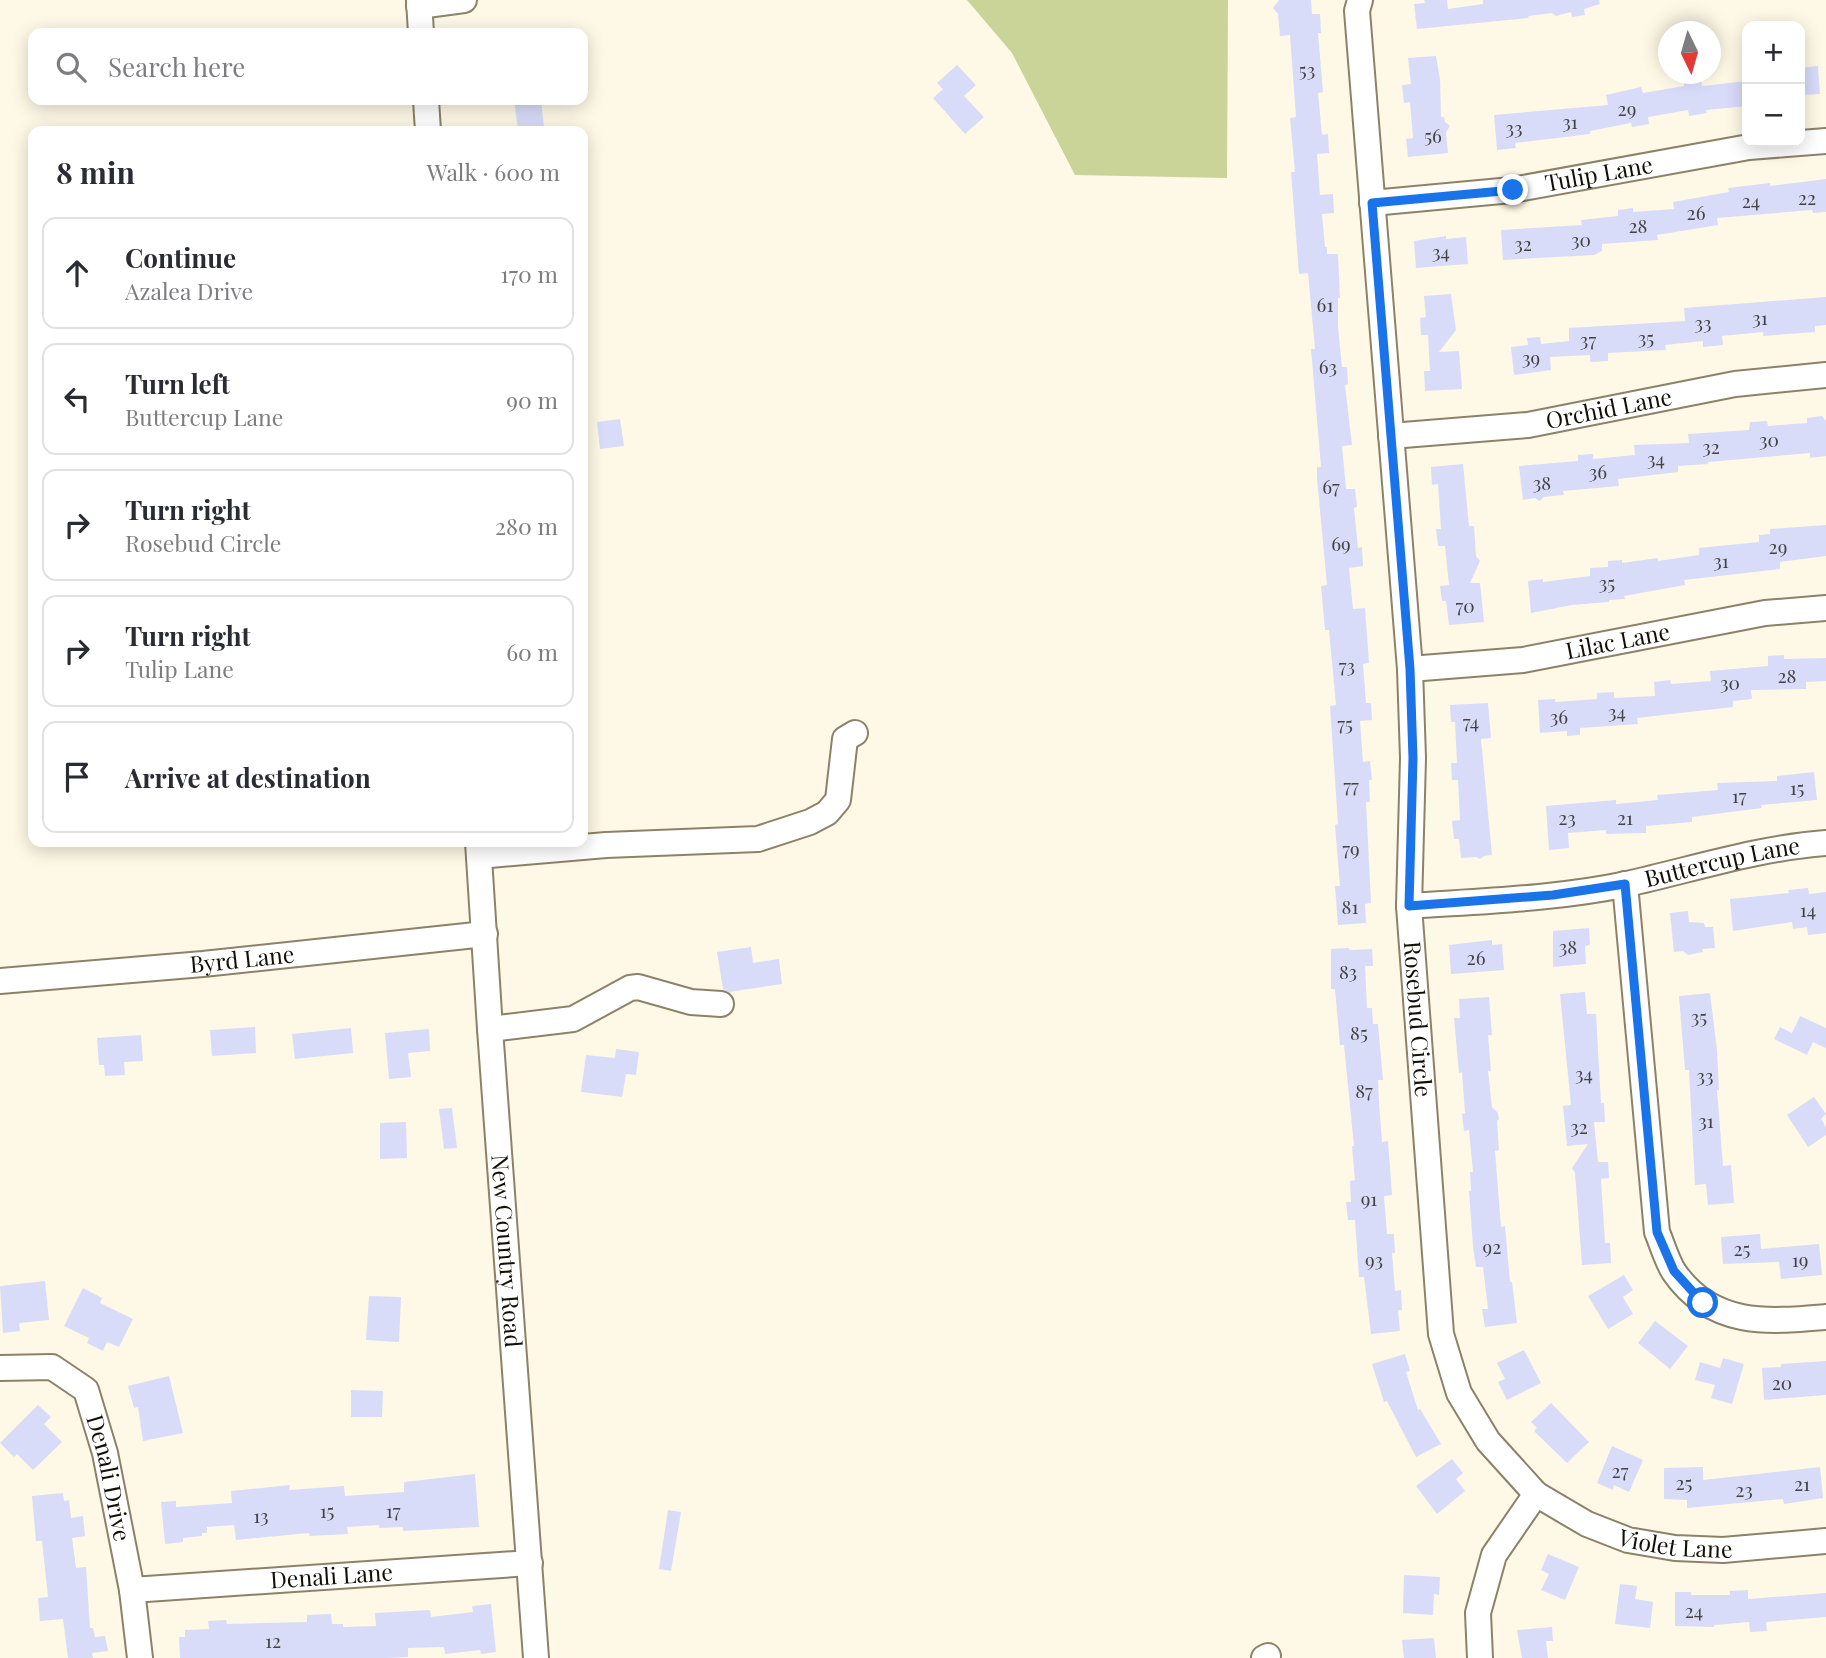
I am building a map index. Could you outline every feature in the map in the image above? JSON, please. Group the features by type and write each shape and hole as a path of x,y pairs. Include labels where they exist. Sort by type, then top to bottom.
{"street":[{"path":"421,28 419,3 464,0"},
{"name":"Rosebud Circle","path":"1360,0 1357,12 1410,669 1413,758 1409,906 1441,1334 1459,1393 1488,1441 1536,1494"},
{"path":"426,105 428,126"},
{"name":"Tulip Lane","path":"1372,203 1513,190 1749,147 1826,141"},
{"name":"Orchid Lane","path":"1391,436 1528,425 1735,384 1826,375"},
{"name":"Lilac Lane","path":"1410,669 1523,660 1765,612 1826,608"},
{"path":"588,846 758,839 810,822 834,806 838,800 842,747 845,739 855,733"},
{"name":"Buttercup Lane","path":"1409,906 1553,895 1625,884 1751,853 1826,843"},
{"path":"479,849 542,847"},
{"name":"New Country Road","path":"479,849 536,1658"},
{"path":"1625,884 1657,1232 1674,1271 1703,1303 1746,1320 1826,1317"},
{"name":"Byrd Lane","path":"0,981 203,964 485,934"},
{"path":"490,1028 573,1019 630,988 638,987 646,987 691,1002 721,1004"},
{"name":"Denali Drive","path":"0,1368 52,1367 86,1390 105,1453 131,1590 140,1658"},
{"path":"1480,1658 1478,1613 1494,1555 1536,1494"},
{"name":"Violet Lane","path":"1536,1494 1597,1528 1628,1540 1675,1548 1723,1550 1826,1541"},
{"name":"Denali Lane","path":"131,1590 530,1563"}],"green space":[{"path":"967,0 1228,0 1227,178 1075,175 1012,53"}],"building":[{"path":"1279,0 1311,0 1312,14 1320,14 1321,33 1318,33 1323,92 1318,93 1322,135 1328,134 1329,153 1317,154 1320,195 1333,194 1334,213 1322,214 1327,254 1338,254 1338,327 1342,367 1347,367 1348,384 1345,385 1352,445 1342,446 1346,489 1355,489 1358,548 1362,547 1363,566 1349,568 1353,609 1365,608 1369,663 1363,664 1366,703 1371,703 1372,720 1360,721 1363,762 1370,761 1372,780 1369,780 1370,802 1366,802 1371,903 1365,904 1366,923 1338,925 1335,886 1340,886 1335,825 1338,824 1330,706 1336,705 1329,630 1325,630 1321,586 1327,585 1317,478 1317,467 1321,467 1311,349 1315,349 1308,273 1299,274 1291,172 1295,172 1290,118 1296,117 1290,35 1280,36 1278,14 1273,8"},
{"path":"1424,0 1447,0 1448,9 1483,4 1483,0 1599,0 1600,4 1584,9 1585,15 1572,17 1571,12 1556,16 1552,13 1528,16 1529,18 1417,29 1414,4 1425,3"},
{"path":"1436,56 1440,79 1441,117 1444,117 1450,126 1446,132 1448,153 1408,157 1406,139 1413,138 1410,102 1404,103 1402,85 1411,84 1408,58"},
{"path":"957,65 976,85 964,96 984,117 965,134 933,98 943,89 937,83"},
{"path":"1818,66 1820,94 1805,95 1805,67"},
{"path":"1742,82 1742,106 1706,110 1707,113 1689,116 1688,110 1648,117 1649,124 1632,127 1631,123 1590,131 1590,134 1515,143 1516,148 1497,150 1494,115 1608,105 1606,95 1641,87 1643,93 1684,86"},
{"path":"515,105 542,105 544,126 517,126"},
{"path":"1826,179 1826,212 1813,213 1812,210 1717,218 1718,225 1657,235 1658,240 1602,244 1602,251 1594,255 1503,260 1501,230 1582,225 1581,220 1618,216 1618,210 1633,208 1633,212 1674,209 1673,202 1729,192 1728,188"},
{"path":"1446,236 1446,239 1466,237 1468,264 1416,268 1414,241"},
{"path":"1451,294 1456,330 1439,352 1459,351 1462,389 1425,391 1424,371 1430,371 1428,335 1421,335 1420,318 1426,317 1424,296"},
{"path":"1826,297 1826,325 1815,326 1815,332 1763,336 1763,332 1722,336 1723,345 1703,347 1703,341 1665,345 1666,350 1608,353 1608,361 1590,362 1590,355 1550,357 1551,370 1514,375 1511,347 1528,345 1527,338 1540,337 1541,344 1569,341 1569,328 1685,321 1684,308"},
{"path":"1822,416 1826,421 1826,456 1810,458 1810,453 1678,466 1678,472 1618,479 1619,486 1563,491 1564,495 1544,497 1540,501 1535,498 1523,500 1519,466 1578,461 1578,455 1593,454 1593,459 1635,455 1634,445 1689,443 1688,434 1749,430 1750,422 1767,421 1768,426 1807,423 1807,418"},
{"path":"620,419 624,446 600,449 597,422"},
{"path":"1463,464 1469,526 1474,526 1476,556 1480,561 1470,583 1480,583 1484,622 1449,625 1446,601 1442,601 1440,586 1449,585 1445,546 1438,546 1436,529 1441,529 1438,484 1432,485 1431,467"},
{"path":"1826,525 1826,556 1780,562 1780,569 1684,580 1685,585 1624,596 1625,599 1531,613 1528,581 1543,579 1543,582 1590,576 1590,568 1608,567 1608,561 1622,560 1622,563 1658,558 1658,561 1699,555 1699,548 1759,542 1759,535 1770,534 1770,529"},
{"path":"1784,655 1784,659 1826,658 1826,681 1806,682 1806,689 1751,690 1752,699 1733,701 1733,707 1637,718 1638,724 1580,728 1580,735 1567,736 1567,731 1540,733 1538,700 1555,699 1555,702 1597,699 1597,693 1614,692 1614,698 1655,696 1654,682 1670,680 1671,684 1711,681 1710,671 1768,666 1768,656"},
{"path":"1488,703 1491,738 1481,739 1492,855 1480,859 1461,858 1459,839 1454,839 1452,821 1460,820 1458,780 1452,780 1451,763 1457,763 1455,722 1451,722 1450,705"},
{"path":"1814,772 1817,800 1761,805 1762,808 1692,817 1692,822 1646,826 1646,833 1606,834 1606,830 1568,833 1569,848 1549,850 1546,806 1616,800 1616,804 1658,800 1657,795 1718,790 1717,783 1777,781 1777,776"},
{"path":"1808,888 1809,894 1826,892 1826,933 1808,935 1807,927 1793,929 1792,922 1733,931 1730,899 1789,893 1788,890"},
{"path":"1688,911 1689,922 1713,927 1715,948 1702,949 1703,952 1688,955 1683,951 1674,952 1670,913"},
{"path":"1589,928 1590,945 1585,946 1586,964 1553,967 1553,931"},
{"path":"1492,940 1492,945 1502,944 1504,970 1451,974 1449,945"},
{"path":"751,947 753,963 779,959 782,984 729,992 723,989 717,952"},
{"path":"1331,949 1372,949 1373,966 1365,966 1367,1008 1372,1008 1373,1024 1378,1024 1383,1080 1378,1080 1382,1142 1388,1141 1392,1195 1384,1196 1387,1234 1394,1234 1395,1253 1392,1253 1395,1291 1401,1290 1402,1310 1398,1310 1400,1331 1371,1334 1364,1277 1359,1277 1355,1220 1348,1220 1346,1202 1351,1202 1350,1181 1355,1180 1354,1146 1344,1045 1340,1045 1335,989 1331,989"},
{"path":"1585,992 1587,1014 1596,1014 1601,1103 1604,1103 1605,1122 1594,1122 1598,1162 1608,1162 1609,1178 1601,1179 1605,1243 1610,1243 1611,1263 1582,1265 1575,1173 1572,1168 1588,1144 1567,1146 1563,1106 1571,1105 1560,994"},
{"path":"1710,993 1717,1050 1723,1166 1731,1165 1734,1203 1708,1205 1706,1184 1695,1185 1689,1070 1685,1070 1679,996"},
{"path":"1489,997 1492,1035 1488,1035 1491,1071 1488,1071 1492,1107 1498,1113 1499,1119 1499,1150 1495,1151 1501,1227 1505,1226 1517,1323 1485,1327 1482,1309 1488,1309 1483,1267 1476,1267 1473,1247 1469,1191 1470,1172 1473,1172 1469,1130 1464,1131 1462,1072 1459,1073 1454,1018 1460,1018 1459,999"},
{"path":"1800,1016 1826,1028 1826,1048 1813,1042 1807,1055 1774,1039 1780,1027 1792,1033"},
{"path":"255,1027 256,1053 212,1056 210,1030"},
{"path":"351,1028 353,1053 295,1059 292,1034"},
{"path":"429,1029 430,1051 408,1053 411,1077 389,1079 385,1033"},
{"path":"141,1035 143,1061 124,1062 125,1075 105,1076 104,1065 99,1065 97,1038"},
{"path":"616,1049 639,1052 636,1075 626,1074 622,1097 581,1092 586,1055 615,1058"},
{"path":"1814,1097 1826,1114 1821,1119 1826,1127 1826,1135 1808,1147 1787,1115"},
{"path":"452,1108 457,1148 444,1149 439,1109"},
{"path":"406,1122 407,1158 380,1159 380,1123"},
{"path":"1760,1234 1761,1249 1819,1244 1822,1275 1781,1279 1779,1262 1723,1264 1721,1237"},
{"path":"1624,1275 1633,1290 1623,1297 1633,1314 1608,1329 1588,1296"},
{"path":"45,1281 49,1320 19,1323 20,1331 3,1333 0,1286"},
{"path":"83,1288 102,1298 100,1303 133,1319 119,1347 107,1342 103,1351 87,1343 89,1338 64,1326"},
{"path":"369,1296 401,1297 399,1342 366,1340"},
{"path":"1655,1321 1688,1346 1670,1369 1638,1343"},
{"path":"1524,1350 1541,1383 1507,1400 1498,1382 1505,1379 1497,1363"},
{"path":"1405,1354 1410,1371 1406,1372 1418,1410 1420,1409 1441,1444 1416,1457 1387,1401 1384,1402 1372,1364"},
{"path":"1723,1358 1744,1364 1732,1404 1711,1398 1715,1385 1695,1380 1700,1362 1720,1368"},
{"path":"1826,1361 1826,1395 1764,1400 1762,1368"},
{"path":"169,1376 183,1433 143,1441 138,1407 134,1408 128,1386"},
{"path":"351,1390 383,1391 382,1417 351,1417"},
{"path":"1551,1403 1589,1442 1567,1463 1534,1431 1537,1428 1531,1422"},
{"path":"38,1405 51,1417 44,1424 62,1442 33,1470 17,1454 14,1457 0,1443"},
{"path":"1612,1446 1643,1460 1629,1492 1614,1485 1613,1490 1597,1483"},
{"path":"1452,1459 1463,1473 1456,1479 1465,1491 1437,1514 1416,1486"},
{"path":"1703,1467 1703,1480 1820,1467 1823,1498 1784,1504 1783,1499 1687,1508 1687,1500 1664,1499 1664,1468"},
{"path":"475,1474 479,1527 403,1531 403,1527 379,1528 379,1525 347,1527 348,1534 310,1536 309,1533 236,1540 234,1525 207,1527 207,1533 202,1533 202,1536 165,1544 161,1502 176,1501 176,1507 232,1503 231,1491 290,1485 289,1490 344,1486 345,1496 404,1492 404,1482"},
{"path":"63,1493 64,1501 69,1500 71,1518 83,1516 85,1536 72,1538 76,1568 86,1567 90,1628 93,1628 95,1637 105,1636 108,1651 92,1653 93,1658 68,1658 63,1619 40,1621 38,1598 48,1597 42,1541 36,1541 32,1496"},
{"path":"668,1510 681,1512 671,1571 659,1569"},
{"path":"1548,1554 1579,1567 1565,1600 1541,1590 1549,1574 1541,1570"},
{"path":"1404,1575 1440,1577 1439,1595 1434,1594 1433,1615 1403,1613"},
{"path":"1620,1584 1637,1586 1635,1599 1653,1602 1650,1628 1615,1624"},
{"path":"1748,1590 1748,1599 1826,1593 1826,1617 1766,1622 1767,1631 1750,1632 1749,1622 1714,1627 1675,1626 1675,1592 1691,1592 1691,1595 1730,1595 1730,1591"},
{"path":"491,1604 496,1652 481,1654 480,1650 445,1654 444,1647 408,1648 408,1657 385,1658 180,1658 179,1637 185,1637 185,1630 209,1629 208,1621 226,1620 227,1624 307,1622 307,1615 331,1614 332,1624 343,1624 343,1627 376,1626 375,1613 430,1610 431,1617 473,1612 472,1606"},
{"path":"1552,1627 1553,1641 1546,1641 1548,1658 1522,1658 1517,1630"},
{"path":"1434,1638 1436,1658 1404,1658 1402,1640"}],"route":[{"path":"1513,190 1372,203 1410,669 1413,758 1409,906 1553,895 1625,884 1657,1232 1674,1271 1703,1303"}]}
